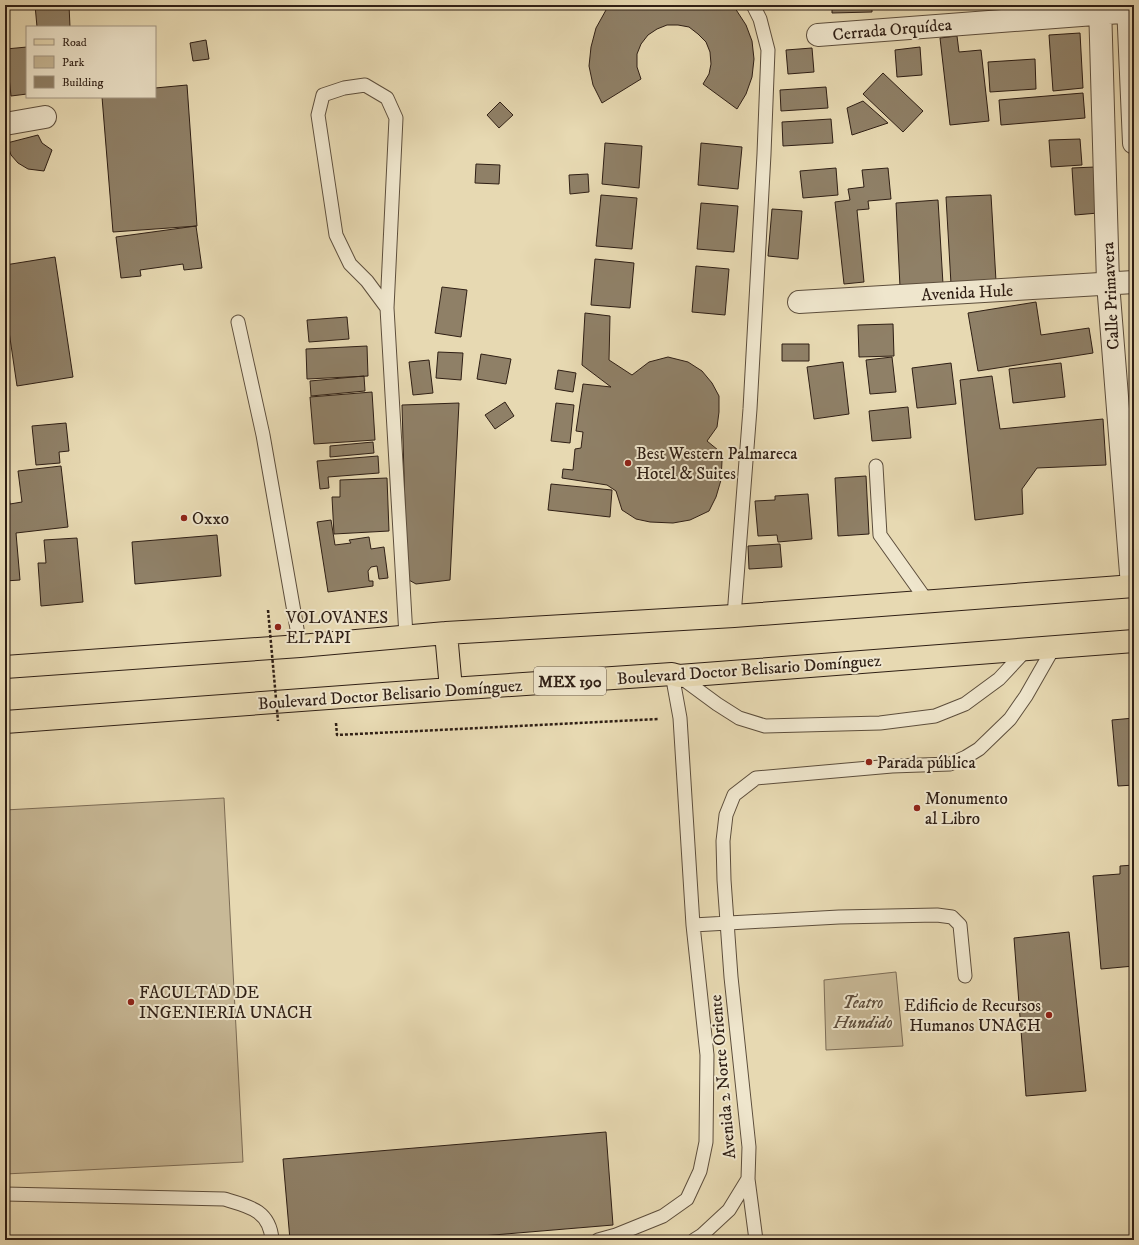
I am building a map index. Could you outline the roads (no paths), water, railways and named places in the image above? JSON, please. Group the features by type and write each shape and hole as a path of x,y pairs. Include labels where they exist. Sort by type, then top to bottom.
{"main road":[{"path":"5,667 300,646 446,633 734,616 927,600 1133,586"},
{"path":"446,633 451,689"},
{"name":"Boulevard Doctor Belisario Domínguez","path":"5,722 1134,641"}],"street":[{"name":"Cerrada Orquídea","path":"818,35 1101,9 1130,9"},
{"name":"Calle Primavera","path":"1101,9 1108,284 1133,586"},
{"path":"1130,9 1134,143"},
{"path":"5,124 45,117"},
{"name":"Avenida Hule","path":"799,302 1134,282"}],"lane":[{"path":"734,616 750,408 768,50 760,19 753,5"},
{"path":"387,308 367,281 350,264 336,235 318,115 324,95 344,88 365,85 371,88 387,98 396,118 387,308 406,636"},
{"path":"238,322 262,435 300,646"},
{"path":"876,466 880,535 927,600"},
{"name":"Avenida 2 Norte Oriente","path":"694,1240 702,1235 730,1210 748,1179 749,1147 730,978 723,841 726,815 734,795 756,778 892,766 950,764 966,757 979,749 1010,719 1026,696 1054,647"},
{"path":"676,675 739,718 765,726 880,723 935,716 965,704 999,679 1027,649"},
{"name":"Avenida 2 Norte Oriente","path":"598,1240 616,1235 663,1216 687,1199 700,1171 706,1142 707,1055 693,924 676,675"},
{"path":"693,924 839,917 937,915 952,917 960,925 965,976"},
{"path":"748,1179 756,1240"},
{"path":"5,1194 224,1199 252,1208 262,1215 272,1231 272,1240"}],"place":[{"name":"Best Western Palmareca Hotel & Suites","path":"628,463"},
{"name":"Oxxo","path":"184,518"},
{"name":"VOLOVANES EL PAPI","path":"278,627"},
{"name":"Parada pública","path":"869,762"},
{"name":"Monumento al Libro","path":"917,808"},
{"name":"FACULTAD DE INGENIERIA UNACH","path":"131,1002"},
{"name":"Edificio de Recursos Humanos UNACH","path":"1049,1015"}],"park label":[{"name":"Teatro Hundido","path":"863,1012"}]}
